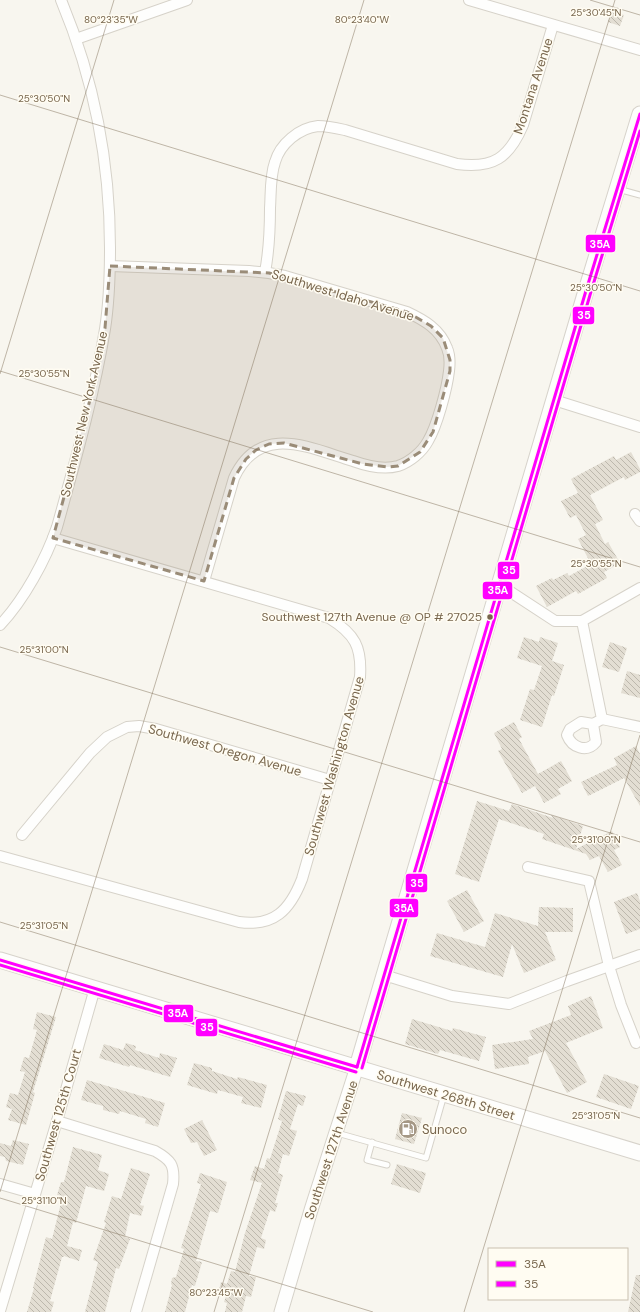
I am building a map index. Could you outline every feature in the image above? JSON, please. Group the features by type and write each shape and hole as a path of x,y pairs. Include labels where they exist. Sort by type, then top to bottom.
{"main road":[{"name":"Southwest 127th Avenue","path":"357,1067 640,114"},
{"name":"Southwest 268th Street","path":"0,960 640,1154"}],"street":[{"name":"Southwest New York Avenue","path":"0,625 23,595 54,538 76,456 105,328 110,266 109,204 106,176 94,100 76,39 61,0"},
{"path":"76,39 187,0"},
{"path":"469,0 640,50"},
{"name":"Montana Avenue","path":"265,272 269,243 271,191 275,162 279,152 288,141 302,131 316,126 327,126 352,132 457,164 469,165 493,162 509,150 523,125 553,25"},
{"name":"Southwest Idaho Avenue","path":"110,266 265,272 285,276 407,312 432,326 443,338 447,348 450,360 450,371 437,418 428,442 420,452 409,461 398,466 387,467 363,464 301,446 284,443 269,444 256,450 246,459 238,468 234,478 204,581"},
{"path":"554,400 640,427"},
{"name":"Southwest Washington Avenue","path":"0,856 239,922 251,924 271,919 282,912 291,903 298,891 360,678 361,664 355,641 340,624 329,618 54,538"},
{"path":"500,585 555,621 582,621 640,588"},
{"path":"582,621 602,719"},
{"path":"593,724 602,719 640,727"},
{"name":"Southwest Oregon Avenue","path":"22,835 99,744 115,732 127,728 139,726 156,729 330,780"},
{"path":"528,867 589,881 608,966 636,1043"},
{"path":"384,975 452,996 509,1004 567,981 640,955"},
{"name":"Southwest 125th Court","path":"0,1311 95,988"},
{"name":"Southwest 127th Avenue","path":"281,1312 311,1210 357,1067"},
{"path":"57,1121 155,1151 171,1162 174,1172 173,1184 136,1312"},
{"path":"0,1184 35,1194"}],"lane":[{"path":"617,189 640,195"},
{"path":"336,1132 426,1158 445,1094"},
{"path":"372,1142 368,1160 386,1165"}],"highlighted area":[{"path":"110,266 269,273 407,312 431,326 443,338 450,360 450,371 433,432 420,452 398,466 387,467 363,464 284,443 269,444 256,450 246,459 234,478 204,581 53,538 95,381 105,328"}],"building":[{"path":"612,11 624,15 620,26 608,22"},
{"path":"631,452 640,469 640,472 625,480 624,477 590,495 603,520 595,524 605,544 608,542 620,563 604,572 607,578 578,594 576,591 547,607 536,586 567,573 569,576 591,564 578,539 586,535 576,515 570,518 561,501 578,493 571,479 614,456 616,460"},
{"path":"524,637 539,642 540,637 558,643 552,661 564,665 554,696 552,695 542,727 520,720 530,689 534,690 542,666 517,658"},
{"path":"610,642 627,648 619,672 602,667"},
{"path":"627,671 640,675 640,698 621,693"},
{"path":"514,722 522,737 519,739 538,774 561,761 572,781 558,789 561,794 544,803 535,786 522,793 498,751 502,749 494,733"},
{"path":"636,746 640,754 640,806 624,778 588,796 581,782 617,765 614,758"},
{"path":"477,801 509,811 512,804 553,818 551,815 583,826 576,849 612,831 620,847 614,850 622,865 608,872 599,856 590,860 586,854 542,839 544,834 499,819 479,882 455,874"},
{"path":"467,890 484,921 464,932 447,901"},
{"path":"637,893 640,901 640,929 626,934 614,902"},
{"path":"539,907 573,908 573,932 545,932 556,960 524,973 512,944 503,977 430,956 437,933 485,947 495,913 538,926"},
{"path":"591,996 603,1028 566,1043 587,1082 567,1093 545,1051 528,1057 529,1064 495,1069 492,1045 533,1039 529,1031 571,1015 568,1006"},
{"path":"37,1012 56,1017 33,1092 35,1093 26,1125 8,1120 12,1109 6,1107 10,1093 18,1095 25,1072 20,1071 24,1057 29,1058 37,1030 33,1029"},
{"path":"412,1019 452,1031 453,1028 486,1037 479,1061 440,1050 438,1054 405,1044"},
{"path":"126,1043 136,1046 135,1050 159,1058 160,1053 177,1058 170,1077 130,1065 129,1067 99,1058 104,1044 123,1050"},
{"path":"194,1063 212,1068 212,1071 237,1079 238,1077 267,1085 261,1108 241,1103 243,1097 218,1090 217,1094 187,1085"},
{"path":"604,1074 639,1086 631,1109 596,1097"},
{"path":"87,1080 165,1103 158,1127 145,1123 146,1119 120,1111 119,1114 103,1110 103,1106 81,1100"},
{"path":"286,1091 306,1096 303,1106 298,1104 290,1129 297,1131 289,1156 283,1154 278,1173 283,1175 275,1203 278,1203 275,1212 270,1210 261,1238 266,1240 264,1249 257,1247 249,1276 256,1277 251,1297 246,1296 242,1312 225,1312 227,1303 224,1302 226,1296 218,1294 221,1282 227,1284 231,1271 235,1272 245,1233 262,1183 250,1180 255,1166 264,1169 267,1158 270,1159 282,1121 278,1119"},
{"name":"Sunoco","path":"402,1113 422,1118 414,1144 395,1139"},
{"path":"202,1120 217,1150 204,1156 197,1142 191,1143 184,1129"},
{"path":"13,1140 29,1144 23,1165 6,1161 5,1157 0,1156 0,1143 11,1146"},
{"path":"73,1147 102,1155 98,1170 109,1174 104,1191 86,1186 76,1223 73,1222 67,1246 82,1250 79,1261 64,1256 62,1257 50,1301 54,1302 51,1312 27,1312 46,1237 52,1239 62,1199 57,1195 61,1182 64,1182"},
{"path":"397,1164 426,1173 420,1193 391,1184"},
{"path":"131,1168 150,1174 140,1205 144,1206 141,1216 130,1213 125,1237 130,1239 119,1269 116,1268 105,1312 85,1312 98,1262 93,1260 106,1223 104,1222 112,1196 121,1199"},
{"path":"200,1173 227,1182 218,1213 210,1211 196,1261 202,1262 195,1286 192,1285 185,1312 165,1312 172,1285 172,1278 176,1277 184,1249 181,1248 201,1184 197,1183"},
{"path":"636,1275 640,1275 640,1312 628,1312"}],"transit line":[{"name":"35A","path":"357,1067 585,294 640,114"},
{"name":"35","path":"362,1068 590,295 640,131"},
{"name":"35A","path":"0,960 357,1067"},
{"name":"35","path":"0,965 356,1072"}],"place":[{"name":"Southwest 127th Avenue @ OP # 27025","path":"490,617"},
{"name":"Sunoco","path":"408,1129"}]}
